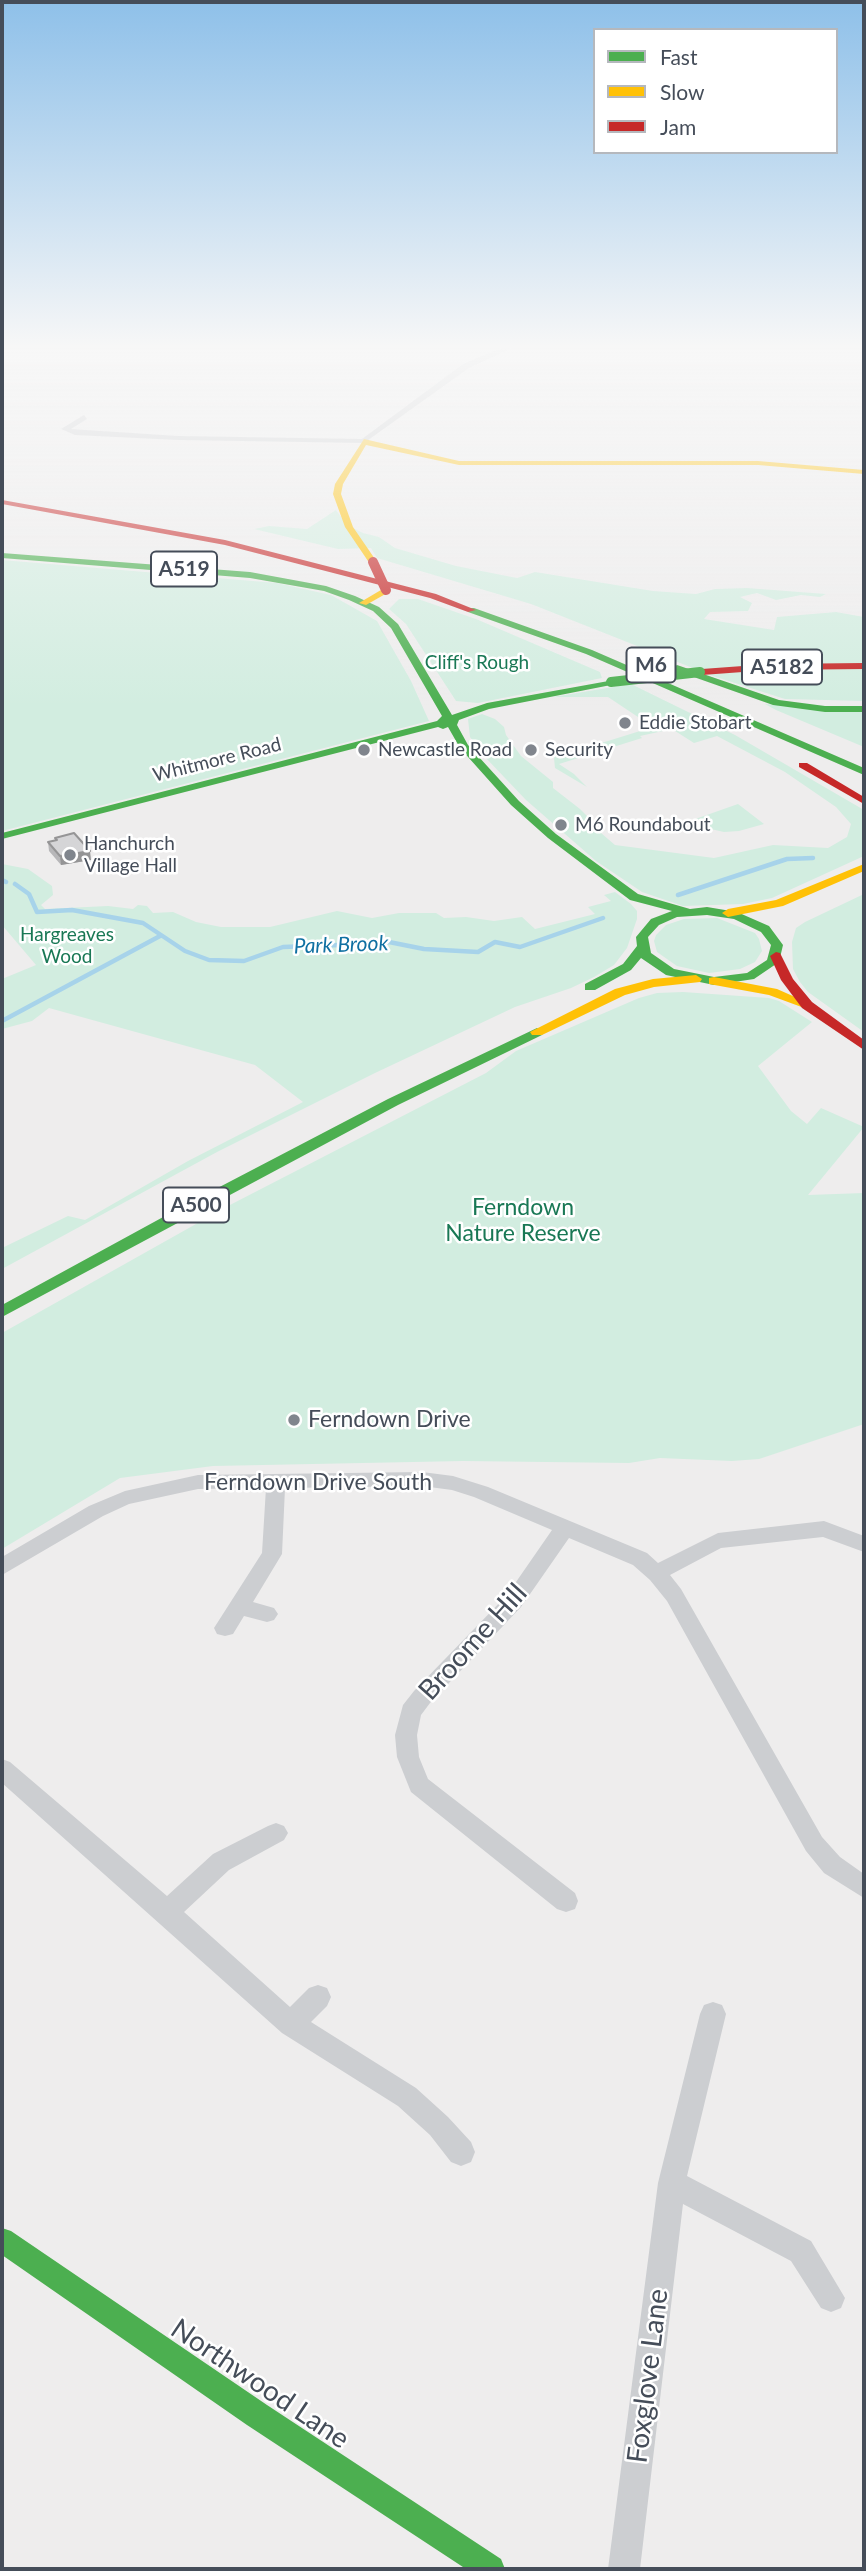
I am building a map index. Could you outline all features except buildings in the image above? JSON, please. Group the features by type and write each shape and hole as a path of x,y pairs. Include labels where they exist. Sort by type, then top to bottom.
{"main road":[{"path":"349,467 339,484 337,494 349,527 373,562 386,590 363,603"},
{"path":"811,467 864,471"},
{"name":"M6","path":"2,492 240,536 434,584 549,623 864,757"},
{"name":"M6","path":"2,502 225,543 487,606 731,724 864,801"},
{"name":"A519","path":"2,555 250,575 326,589 363,603 395,626 429,687 444,695 450,738 456,747 472,753 533,820 590,866 634,897 688,912"},
{"name":"M6","path":"434,584 864,772"},
{"name":"M6","path":"660,661 777,703 825,709 864,709"},
{"name":"A5182","path":"449,720 507,701 611,682 770,667 864,666"},
{"name":"A519","path":"449,720 471,743 472,753"},
{"name":"Whitmore Road","path":"2,836 449,720"},
{"path":"411,732 450,738"},
{"path":"864,867 779,902 725,913 688,912 664,917 648,928 642,937 645,954 660,967 696,979 772,992 807,1005 864,1046"},
{"path":"725,913 781,925 864,883"},
{"path":"634,897 643,910 648,928"},
{"path":"781,925 776,956 787,980 807,1005"},
{"path":"569,997 627,967 642,948"},
{"path":"714,981 750,976 767,968 776,956"},
{"name":"A500","path":"2,1312 192,1207 381,1108 620,992 653,983 696,979"},
{"name":"Northwood Lane","path":"2,2240 257,2415 491,2569"}],"street":[{"name":"Ferndown Drive South","path":"2,1567 96,1511 125,1498 198,1482 422,1479 453,1483 481,1492 640,1559 657,1574 674,1595 814,1844 832,1865 864,1887"},
{"path":"225,1628 272,1554 276,1481"},
{"name":"Broome Hill","path":"565,1528 514,1601 422,1697 411,1712 406,1735 408,1757 419,1785 566,1901"},
{"path":"657,1574 718,1541 824,1529 864,1544"},
{"path":"240,1606 267,1614"},
{"path":"2,1769 291,2024 407,2097 432,2118 461,2152"},
{"path":"167,1912 221,1862 276,1833"},
{"path":"291,2024 318,1997"},
{"name":"Foxglove Lane","path":"624,2569 672,2183 713,2014"},
{"path":"672,2183 801,2251 831,2298"}],"green space":[{"path":"336,510 347,525 379,537 395,548 456,566 517,578 535,572 653,591 696,594 715,589 747,588 826,594 820,597 801,595 776,600 757,593 740,597 752,603 748,611 710,612 704,619 774,630 777,617 836,612 864,617 864,701 785,699 713,676 531,604 377,558 371,548 338,549 254,529 269,526 307,529"},
{"path":"2,560 277,583 331,595 377,621 411,681 429,721 2,831"},
{"name":"Cliff's Rough","path":"399,599 418,599 476,619 600,672 602,678 478,703 456,701 406,624 389,609"},
{"path":"631,684 735,735 864,810 864,856 772,898 743,904 683,906 642,892 596,861 526,800 484,756 470,737 468,719 482,714 495,719 504,727 506,735 521,756 553,782 553,788 580,809 588,817 587,821 615,845 714,858 773,845 828,848 847,837 851,824 836,807 785,772 717,736 694,743 672,729 640,736 642,738 559,764 587,787 555,768 554,758 560,751 566,754 653,727 608,697 553,697"},
{"path":"765,704 864,712 864,747 776,710"},
{"path":"738,804 764,824 724,832 684,823"},
{"name":"Hargreaves Wood","path":"2,864 28,869 52,886 53,895 41,905 45,909 108,906 133,909 138,905 147,906 153,913 173,912 196,922 221,927 270,927 337,911 372,918 399,913 436,913 444,918 466,917 494,921 522,917 535,929 595,914 588,907 611,901 604,895 615,892 637,911 637,919 627,948 614,965 594,977 571,988 515,1007 375,1073 217,1152 2,1269 2,1248 68,1216 85,1220 188,1161 303,1102 255,1065 49,1008 32,1021 2,1029 2,979 36,965 2,925"},
{"path":"864,894 864,1032 808,992 800,982 793,969 792,942 796,928 805,922"},
{"path":"717,918 755,933 762,951 755,962 740,969 709,973 677,966 657,952 654,941 656,935 666,925 684,919"},
{"name":"Ferndown Nature Reserve","path":"683,992 769,998 779,1001 812,1022 758,1066 791,1111 807,1124 821,1108 864,1127 808,1195 864,1193 864,1424 759,1459 732,1461 660,1458 629,1463 463,1461 213,1466 120,1478 2,1549 2,1333 228,1206 486,1073 516,1051 639,998 657,993"}],"waterway":[{"name":"Park Brook","path":"678,895 787,859 813,858"},
{"name":"Park Brook","path":"2,880 6,882"},
{"name":"Park Brook","path":"15,884 29,894 37,912 72,910 143,923 185,951 209,960 244,961 283,947 338,945 369,949 389,942 424,949 478,952 495,942 520,947 603,918"},
{"path":"2,1021 160,936"}],"traffic: fast":[{"path":"2,555 250,575 326,589 352,598 376,609 395,626 447,716 441,723"},
{"path":"471,610 589,652 864,772"},
{"path":"677,668 777,703 825,709 864,709"},
{"path":"611,682 700,672"},
{"path":"443,726 441,723 487,706 611,682"},
{"path":"456,716 452,725 464,746 515,803 552,836 634,897 688,912"},
{"path":"2,836 441,723"},
{"path":"707,911 737,916 765,929 777,945 773,962 750,976 714,981 670,972 645,955 642,937 655,922 675,914 707,911"},
{"path":"590,987 627,967 642,948"},
{"path":"2,1312 192,1207 393,1102 537,1032"},
{"path":"2,2240 257,2415 491,2569"}],"traffic: slow":[{"path":"349,467 339,484 337,494 349,527 373,562"},
{"path":"805,467 864,472"},
{"path":"363,603 386,590"},
{"path":"728,913 779,903 864,867"},
{"path":"537,1032 620,992 653,983 696,979"},
{"path":"714,981 772,992 807,1005"}],"traffic: jam":[{"path":"2,502 225,543 433,596 471,610"},
{"path":"373,562 386,590"},
{"path":"702,672 770,667 864,666"},
{"path":"803,765 864,801"},
{"path":"776,956 787,980 807,1005 864,1046"}],"place":[{"name":"Eddie Stobart","path":"625,723"},
{"name":"Newcastle Road","path":"364,750"},
{"name":"Security","path":"531,750"},
{"name":"M6 Roundabout","path":"561,825"},
{"name":"Hanchurch Village Hall","path":"70,855"},
{"name":"Ferndown Drive","path":"294,1420"}]}
